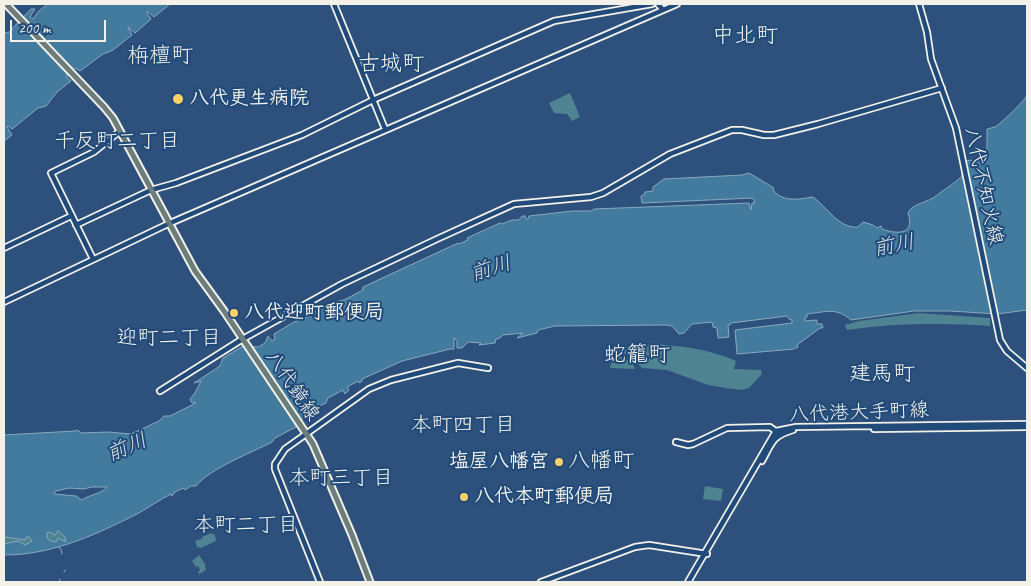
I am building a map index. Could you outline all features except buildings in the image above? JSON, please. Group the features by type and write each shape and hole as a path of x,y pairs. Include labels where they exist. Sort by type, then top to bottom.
{"main road":[{"name":"八代鏡線","path":"6,4 110,113 168,224 195,271 313,444 370,582"}],"street":[{"path":"334,4 385,129"},
{"path":"76,225 151,190 176,183 302,134 373,100 554,21 652,4"},
{"path":"658,4 663,10"},
{"path":"4,302 168,224 677,4"},
{"name":"八代不知火線","path":"919,4 927,32 931,59 954,120 1000,340 1008,351 1027,368"},
{"path":"160,390 364,273 514,204 592,197 603,193 670,154 732,130 742,130 764,135 774,134 818,124 942,88"},
{"path":"93,259 51,173 94,152 120,132"},
{"path":"4,248 71,216"},
{"path":"320,582 274,467 284,449 305,432 355,398 369,389 391,380 458,363 488,368"},
{"name":"八代港大手町線","path":"690,582 778,433 796,427 1027,426"},
{"path":"676,442 693,444 727,428 770,427 778,433"},
{"path":"541,582 635,547 649,545 707,554"}],"green space":[{"path":"570,93 580,117 572,121 567,114 554,113 549,103"},
{"path":"919,313 990,318 990,326 919,324 847,330 845,325 859,321"},
{"path":"649,344 671,345 715,353 736,361 734,369 761,370 762,374 749,388 742,390 726,388 708,385 667,370 642,368 629,355 613,353 611,350 617,347"},
{"path":"613,355 629,361 635,369 610,368"},
{"path":"705,486 723,489 721,501 703,499"},
{"path":"101,530 54,548 4,555 4,537 25,540 25,537 57,531"},
{"path":"211,533 215,535 216,541 201,548 197,547 195,541"},
{"path":"199,555 205,564 206,570 199,574 198,566 196,567 192,561"}],"water":[{"path":"48,4 170,4 154,17 147,11 151,19 135,33 128,27 132,35 113,50 103,54 80,71 75,68 67,73 67,78 71,81 57,92 46,106 38,108 12,129 8,126 12,135 4,141 4,32 8,33 31,9 35,9 30,17 33,19"},
{"name":"前川","path":"1027,95 1027,310 997,314 914,311 851,320 835,312 807,314 805,321 817,320 817,324 822,324 823,328 820,328 797,345 798,347 794,349 737,354 735,330 792,323 792,320 787,316 731,323 728,325 729,337 718,338 717,328 713,327 712,322 692,324 684,333 679,334 672,326 666,325 555,326 517,338 523,333 503,335 496,339 495,343 479,345 481,343 468,342 462,348 457,348 457,341 454,338 454,349 402,361 362,379 359,383 358,381 347,387 349,390 345,394 343,390 328,398 326,403 295,425 296,427 275,438 272,442 210,473 196,486 191,486 185,490 183,488 172,496 171,494 137,514 73,542 39,552 4,555 4,544 18,541 25,545 32,541 29,537 26,537 26,540 4,537 4,435 78,430 81,433 108,432 131,434 159,421 164,416 170,416 196,403 192,403 190,399 201,381 194,383 220,366 223,358 243,346 258,347 265,343 268,336 272,341 275,339 274,334 294,322 308,317 335,302 344,300 363,290 363,287 468,240 467,238 500,223 519,220 522,216 528,219 529,216 591,211 594,209 749,203 751,210 752,203 755,203 753,198 642,203 641,196 645,192 653,191 653,187 664,179 742,175 749,173 774,188 773,190 782,197 802,199 813,197 845,225 858,227 863,222 877,228 881,226 882,229 888,231 904,231 909,225 908,213 910,210 932,198 959,179 962,176 962,165 966,161 971,160 977,163 987,149 987,129 998,125","holes":["107,487 101,492 82,500 76,496 54,494 56,491 69,488 83,489","58,531 65,537 66,542 58,538 56,542 47,538 47,533 55,535"]}],"waterway":[{"path":"58,547 61,549 62,554"}],"place":[{"name":"八代更生病院","path":"178,99"},
{"name":"八代迎町郵便局","path":"234,313"},
{"name":"塩屋八幡宮","path":"559,462"},
{"name":"八代本町郵便局","path":"464,497"}],"district":[{"name":"中北町","path":"745,36"},
{"name":"栴檀町","path":"160,56"},
{"name":"古城町","path":"391,64"},
{"name":"千反町二丁目","path":"117,141"},
{"name":"迎町二丁目","path":"169,338"},
{"name":"蛇籠町","path":"637,355"},
{"name":"建馬町","path":"882,374"},
{"name":"本町四丁目","path":"463,425"},
{"name":"八幡町","path":"601,461"},
{"name":"本町三丁目","path":"341,478"},
{"name":"本町二丁目","path":"246,525"}]}
